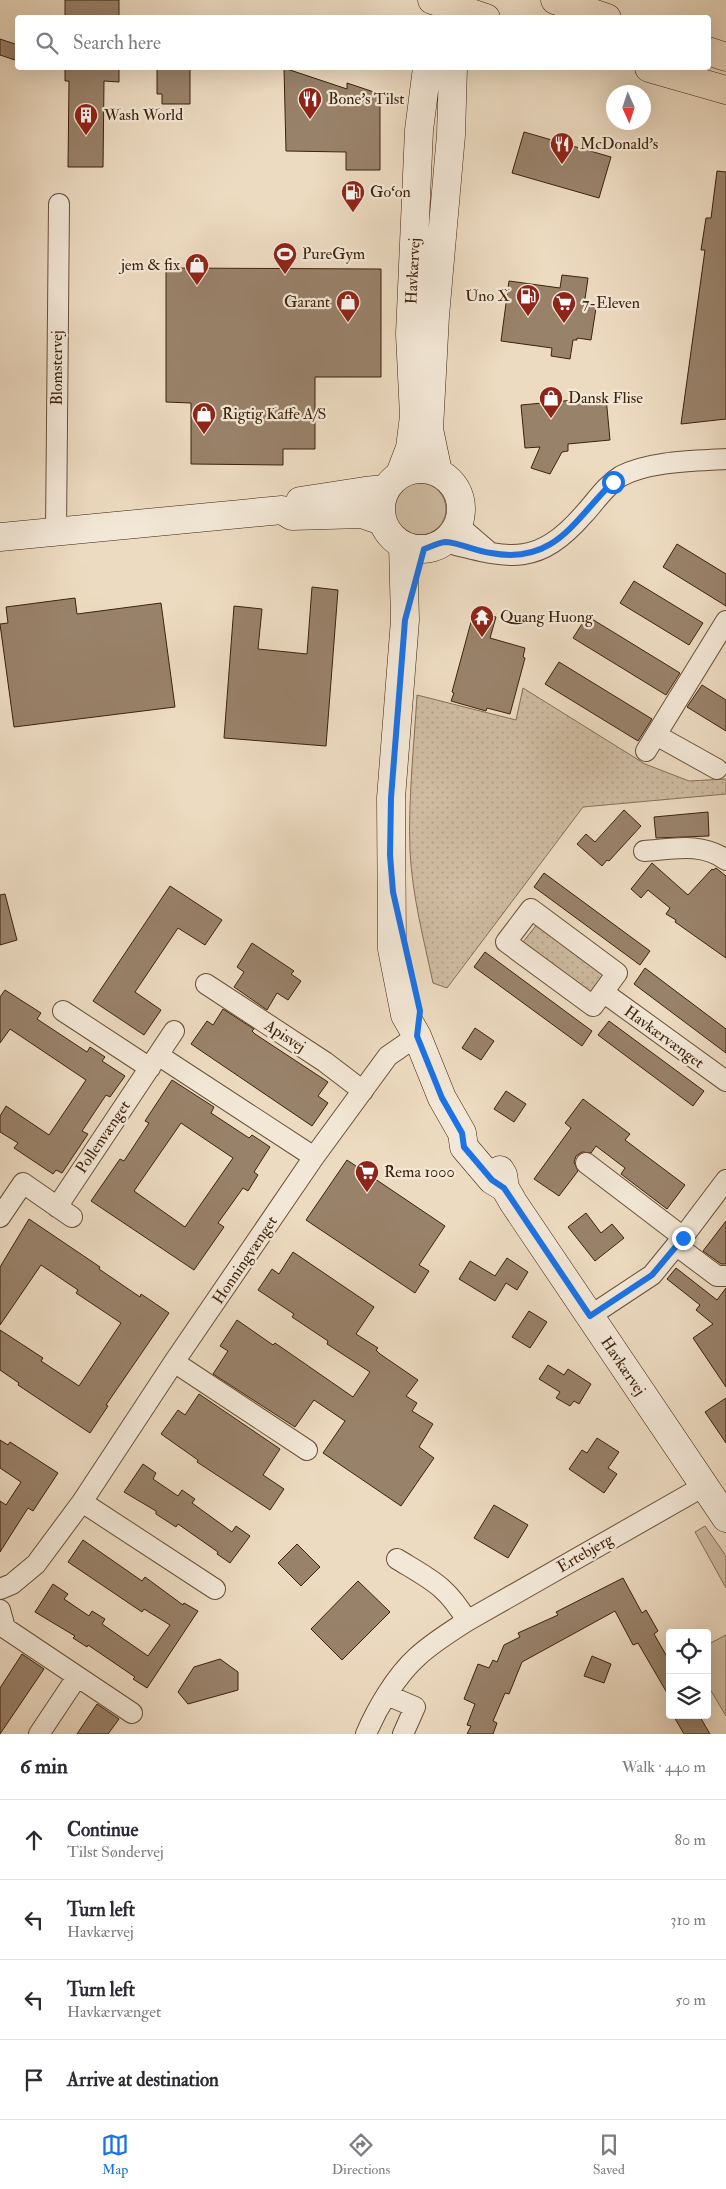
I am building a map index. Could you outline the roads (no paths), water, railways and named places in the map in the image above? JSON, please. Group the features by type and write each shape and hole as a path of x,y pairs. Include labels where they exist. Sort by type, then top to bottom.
{"main road":[{"path":"555,0 598,15"},
{"path":"448,8 475,15"},
{"path":"711,52 726,57"},
{"path":"656,70 726,90"}],"street":[{"name":"Havkærvej","path":"393,482 410,448 414,416 410,334 419,130 427,70"},
{"name":"Havkærvej","path":"438,472 429,429 451,135 453,70"},
{"name":"Blomstervej","path":"56,532 58,204"},
{"path":"393,482 381,499 382,521 387,530 491,553 514,556 530,554 547,548 572,528 613,482 633,471 645,467 726,459"},
{"path":"0,537 282,510 290,503 364,491 393,482 419,468 438,472 453,485 458,493 460,514 432,540"},
{"path":"282,510 292,516 362,514 382,521"},
{"name":"Havkærvej","path":"432,540 405,620 391,798 392,950 405,1015 417,1036 442,1098 462,1133 464,1147 492,1180 504,1188 726,1518"},
{"path":"717,769 651,743 726,621"},
{"path":"644,851 703,848 716,852 726,860"},
{"path":"531,909 617,973 603,992 593,1006 506,942 531,909"},
{"name":"Apisvej","path":"206,984 324,1062 363,1091"},
{"name":"Havkærvænget","path":"603,992 726,1081"},
{"path":"63,1011 154,1061 314,1157"},
{"name":"Pollenvænget","path":"0,1217 23,1183 64,1212 154,1061 174,1031"},
{"name":"Honningvænget","path":"0,1589 12,1584 36,1564 82,1502 174,1362 314,1157 388,1056 417,1036"},
{"path":"586,1163 680,1242 716,1276 726,1276"},
{"path":"590,1316 652,1275 680,1242 726,1180"},
{"path":"174,1362 307,1450"},
{"name":"Ertebjerg","path":"366,1734 387,1696 416,1658 467,1621 704,1486"},
{"path":"82,1502 215,1589"},
{"path":"396,1559 441,1586 456,1601 467,1621"},
{"path":"0,1610 5,1628 132,1713"},
{"path":"39,1734 77,1677"},
{"path":"387,1696 415,1707 403,1734"}],"place":[{"name":"Bone's Tilst","path":"310,120"},
{"name":"Wash World","path":"86,136"},
{"name":"McDonald's","path":"562,165"},
{"name":"Go‘on","path":"353,213"},
{"name":"PureGym","path":"285,275"},
{"name":"jem & fix","path":"197,286"},
{"name":"Uno X","path":"528,317"},
{"name":"Garant","path":"348,323"},
{"name":"7-Eleven","path":"564,324"},
{"name":"Dansk Flise","path":"551,419"},
{"name":"Rigtig Kaffe A/S","path":"204,435"},
{"name":"Quang Huong","path":"482,638"},
{"name":"Rema 1000","path":"367,1193"}]}
